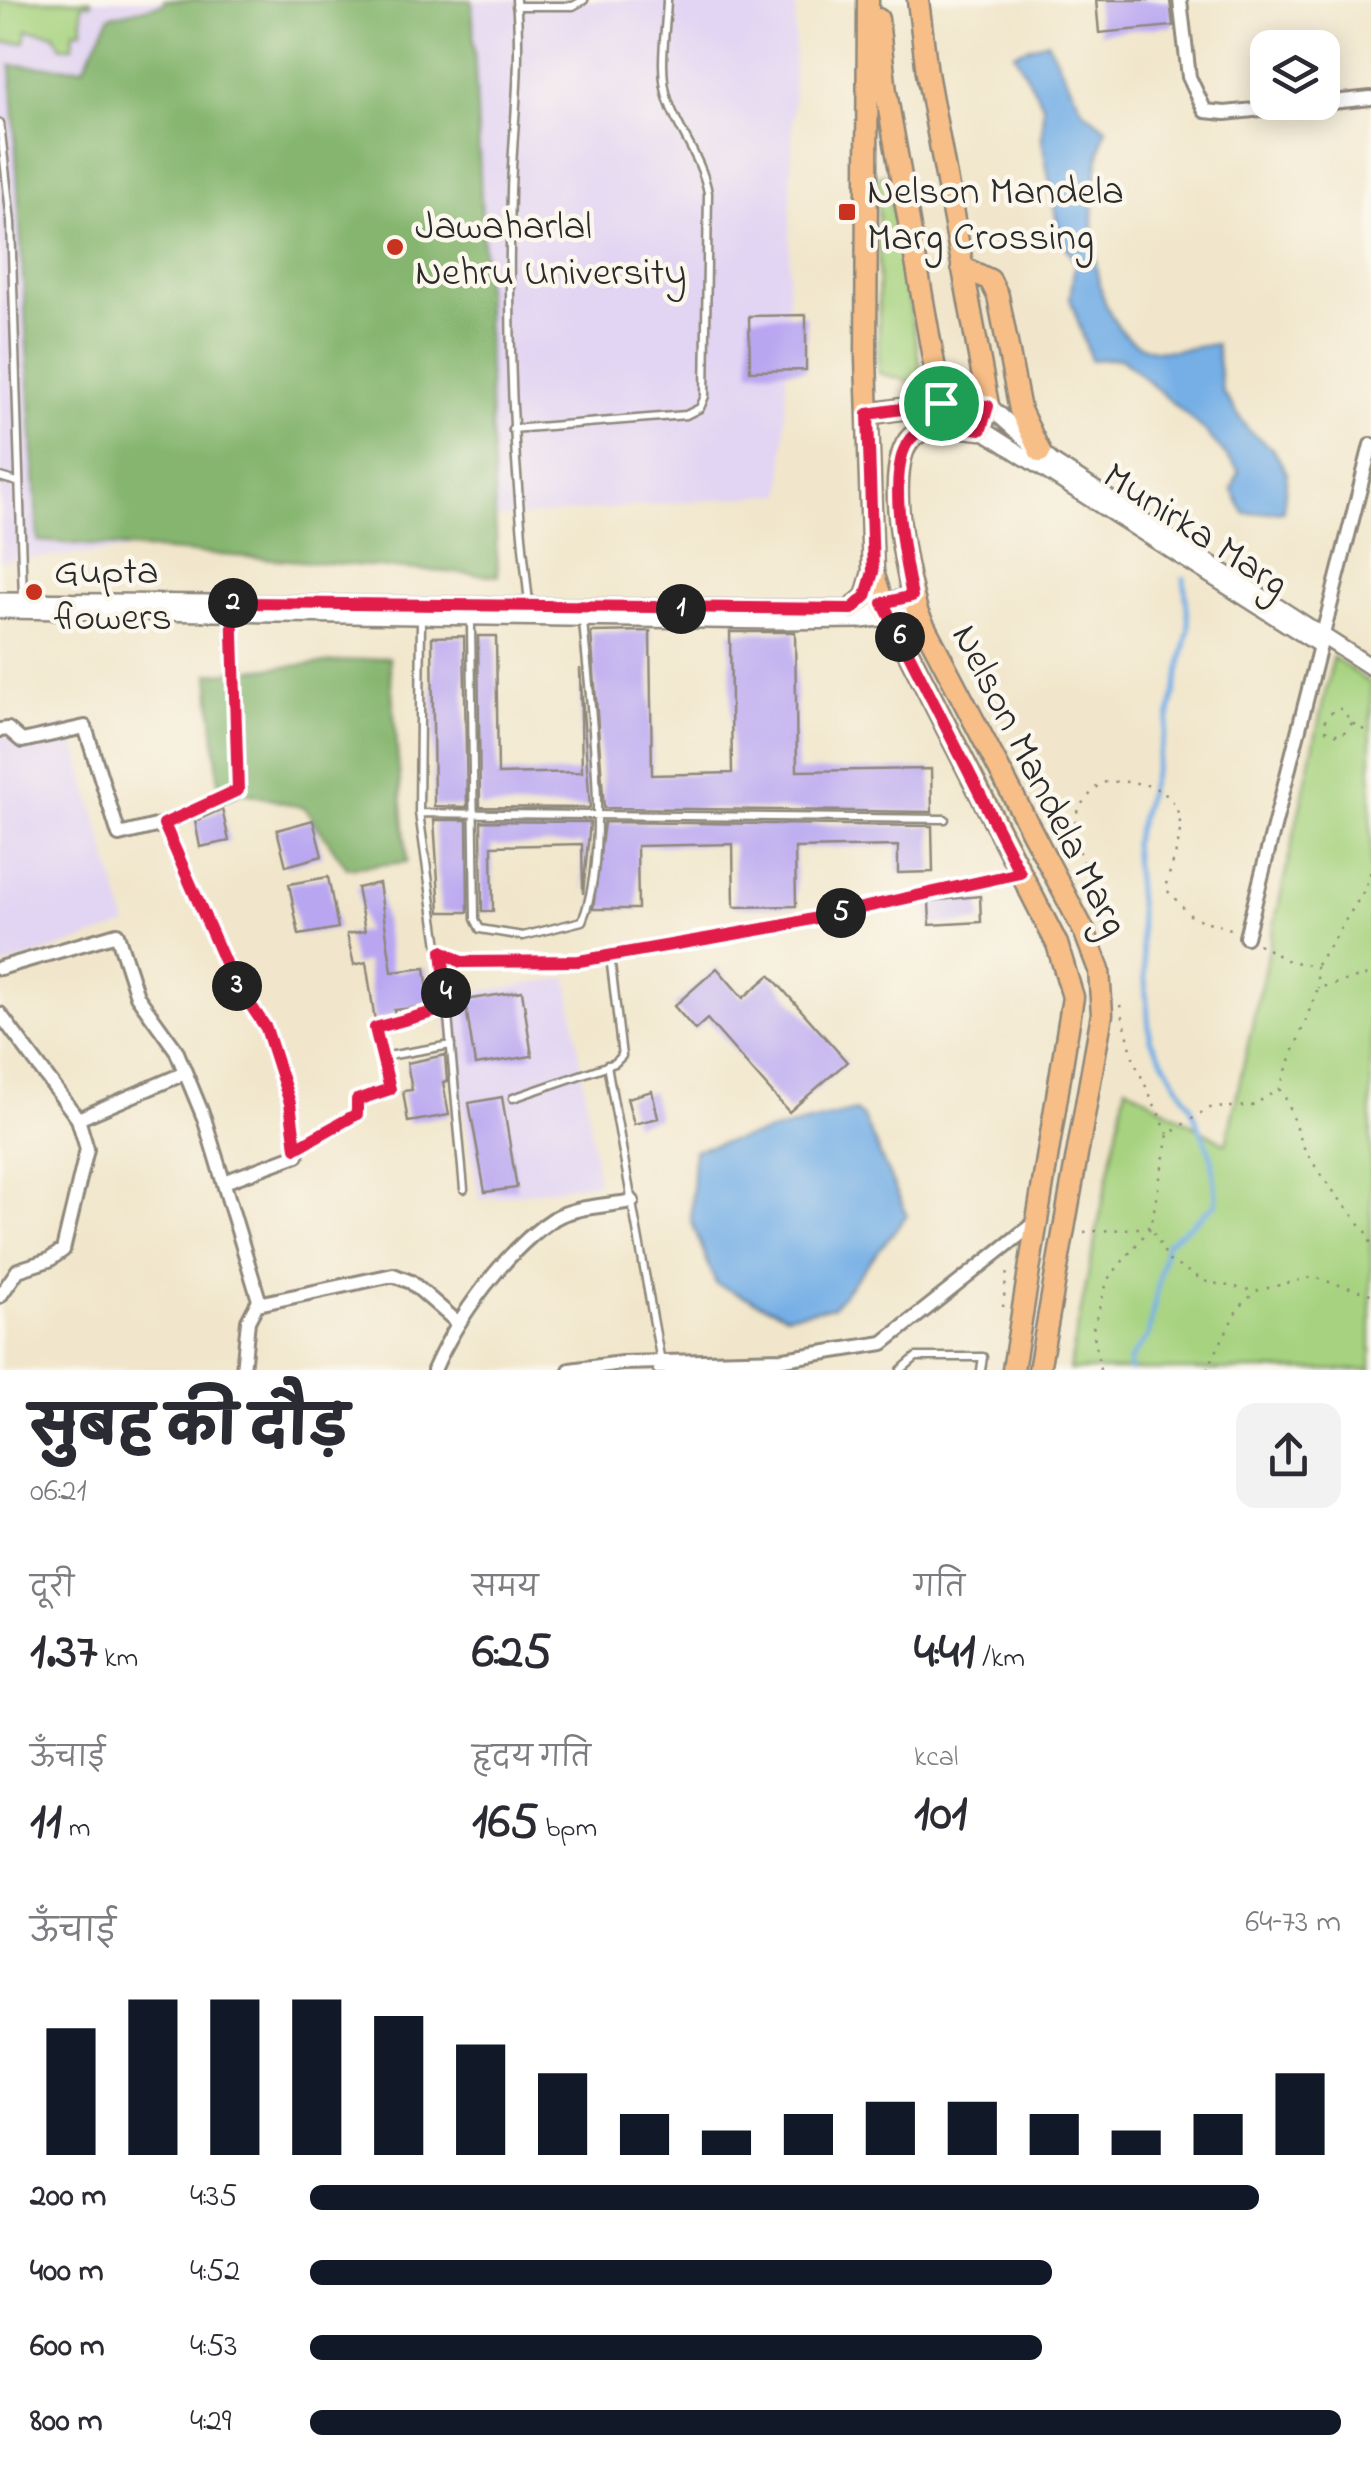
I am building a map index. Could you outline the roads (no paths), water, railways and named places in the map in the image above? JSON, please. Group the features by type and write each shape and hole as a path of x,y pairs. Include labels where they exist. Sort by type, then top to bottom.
{"main road":[{"name":"Nelson Mandela Marg","path":"868,0 868,414 873,572 886,611 1056,944 1072,997 1013,1370"},
{"path":"877,0 889,106 946,426 985,430 988,406 918,0"},
{"path":"962,267 990,280 998,296 1020,410 1036,448"},
{"path":"868,414 941,403 988,406"},
{"name":"Nelson Mandela Marg","path":"946,426 910,438 900,458 900,520 915,605 1085,933 1099,970 1102,1014 1040,1370"},
{"path":"852,609 866,596 873,572"}],"street":[{"path":"1180,0 1189,77 1206,110 1225,113 1371,98"},
{"name":"Munirka Marg","path":"988,406 1036,448 1371,677"},
{"name":"Munirka Marg","path":"985,430 1320,639 1371,666"},
{"path":"1246,937 1371,445"},
{"path":"0,602 583,618 886,611 915,605"},
{"path":"0,610 23,605"},
{"path":"420,611 529,606 886,611"},
{"path":"0,730 8,730 22,741 85,727 119,835 164,824 238,790 232,608"},
{"path":"164,824 230,974 266,1028 290,1103 297,1155 224,1182"},
{"path":"0,968 117,934 137,996 176,1050 224,1182 258,1304 248,1321 243,1370"},
{"path":"0,1014 78,1118 86,1149 63,1250 50,1260 18,1270 0,1296"},
{"path":"78,1118 184,1073"},
{"path":"434,1370 458,1322 497,1274 554,1219 632,1201"},
{"path":"570,1370 784,1360 883,1343 1038,1222"},
{"path":"258,1304 393,1276 411,1282 458,1322"}],"lane":[{"path":"529,606 512,429 511,192 520,49 516,3 572,6 584,0"},
{"path":"512,429 686,415 700,408 705,396 708,193 701,165 669,104 663,82 667,0"},
{"path":"0,126 13,255 23,605"},
{"path":"0,477 17,482"},
{"path":"420,611 419,813 442,951 464,1188"},
{"path":"471,625 475,919 480,929 523,936 582,922 592,900 595,813 583,618"},
{"path":"419,813 945,819"},
{"path":"442,951 461,962 579,961 780,926 1020,873"},
{"path":"513,1098 619,1060 624,1048 610,956"},
{"path":"296,1148 357,1114 357,1100 390,1089 375,1028 448,1008"},
{"path":"382,1057 451,1045"},
{"path":"607,1066 659,1366 713,1370"},
{"path":"902,1370 916,1357 983,1357 981,1370"}],"water":[{"path":"1047,41 1083,110 1106,128 1093,218 1100,287 1111,316 1129,338 1154,350 1216,344 1222,391 1249,431 1273,449 1287,473 1283,511 1245,514 1232,489 1239,471 1204,430 1121,358 1091,360 1070,298 1075,263 1059,233 1042,140 1043,105 1014,53"},
{"path":"855,1111 863,1117 907,1215 833,1307 786,1315 716,1284 691,1220 694,1150"}],"waterway":[{"path":"1130,1370 1129,1361 1148,1336 1166,1244 1217,1203 1212,1158 1190,1104 1150,1039 1133,845 1168,723 1189,628 1184,578"}],"place":[{"name":"Nelson Mandela Marg Crossing","path":"847,212"},
{"name":"Jawaharlal Nehru University","path":"395,247"},
{"name":"Gupta flowers","path":"34,592"}]}
